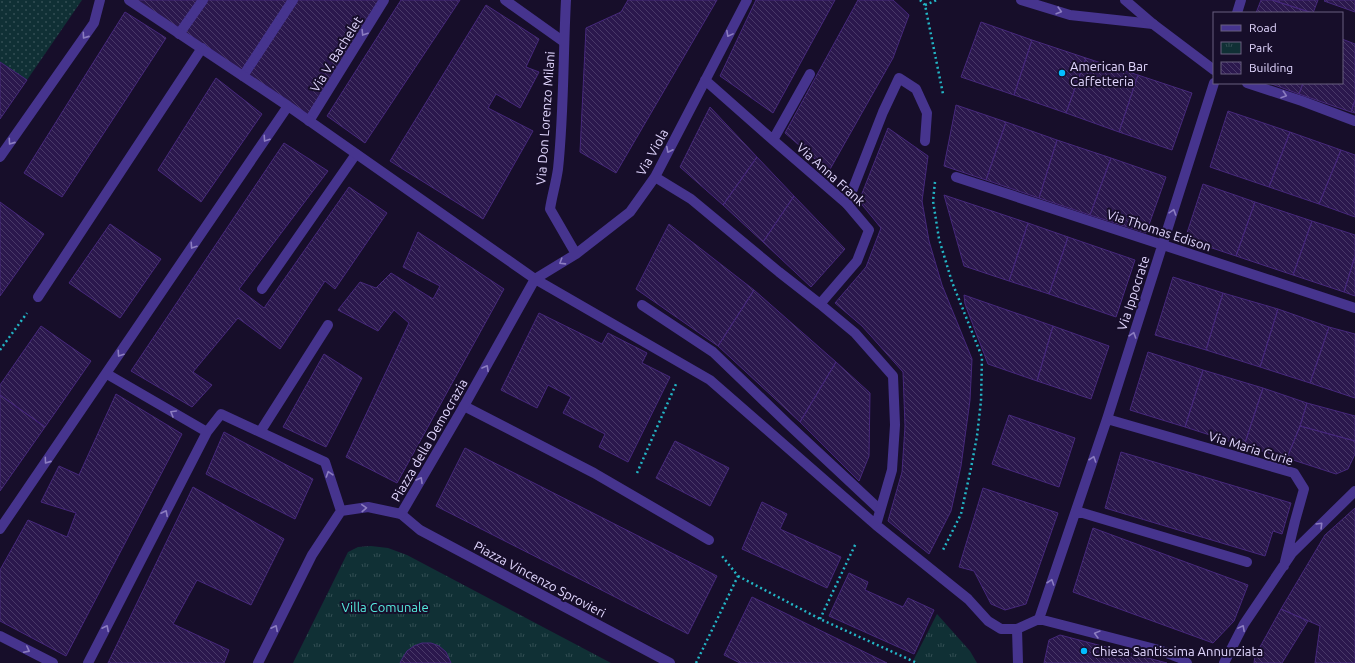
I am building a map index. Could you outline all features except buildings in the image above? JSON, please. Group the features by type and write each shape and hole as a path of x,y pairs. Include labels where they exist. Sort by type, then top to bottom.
{"street":[{"path":"0,157 94,23 100,0"},
{"path":"129,0 288,106 536,279 710,380 876,525 968,599 988,621 1001,629 1017,629 1039,619 1159,650 1180,658 1187,663"},
{"path":"180,34 203,0"},
{"path":"243,76 293,0"},
{"name":"Via V. Bachelet","path":"309,121 384,0"},
{"path":"505,0 564,42"},
{"name":"Via Don Lorenzo Milani","path":"566,0 564,83 558,170 550,209 576,254"},
{"name":"Via Viola","path":"536,279 576,254 630,212 655,177 747,0"},
{"path":"1021,0 1070,15 1153,24"},
{"path":"1125,0 1153,24 1213,69"},
{"path":"1237,12 1241,0"},
{"path":"38,297 202,48"},
{"path":"773,140 810,74"},
{"path":"847,204 898,78 916,89 927,113 925,141"},
{"name":"Via Anna Frank","path":"705,80 847,204 869,230 857,261 820,304"},
{"name":"Via Ippocrate","path":"1039,619 1107,419 1214,84"},
{"path":"1250,84 1302,101 1355,121"},
{"path":"0,529 107,374 288,106"},
{"path":"262,290 356,154"},
{"name":"Via Thomas Edison","path":"956,176 1355,308"},
{"path":"655,177 691,199 855,333 893,376 895,425 892,470 876,525"},
{"name":"Piazza della Democrazia","path":"341,511 368,508 401,514 536,279"},
{"path":"642,305 713,352 880,510"},
{"path":"260,432 328,325"},
{"path":"107,374 207,432"},
{"path":"464,406 594,473 709,540"},
{"path":"88,663 207,432 221,414 325,462 341,511 312,555 258,663"},
{"name":"Via Maria Curie","path":"1107,419 1294,473 1304,489 1284,566"},
{"path":"1224,663 1244,624 1292,553 1355,491"},
{"path":"1076,511 1247,562"},
{"name":"Piazza Vincenzo Sprovieri","path":"401,514 420,530 670,663"},
{"path":"1017,629 1018,663"},
{"path":"0,636 53,663"}],"path":[{"path":"920,0 925,5 944,101"},
{"path":"925,5 937,0"},
{"path":"933,570 961,514 977,436 981,400 982,357 952,282 938,239 932,201 935,179"},
{"path":"0,350 38,297"},
{"path":"628,492 685,366"},
{"path":"709,540 738,576 820,619 917,663"},
{"path":"820,619 856,543"},
{"path":"696,663 738,576"}],"green space":[{"path":"0,0 82,0 27,80 0,62"},
{"name":"Villa Comunale","path":"371,546 388,548 407,555 611,663 293,663 348,552 358,547"},
{"path":"937,614 970,651 977,663 917,663 913,661"}],"place":[{"name":"American Bar Caffetteria","path":"1062,73"},
{"name":"Chiesa Santissima Annunziata","path":"1084,651"}]}
